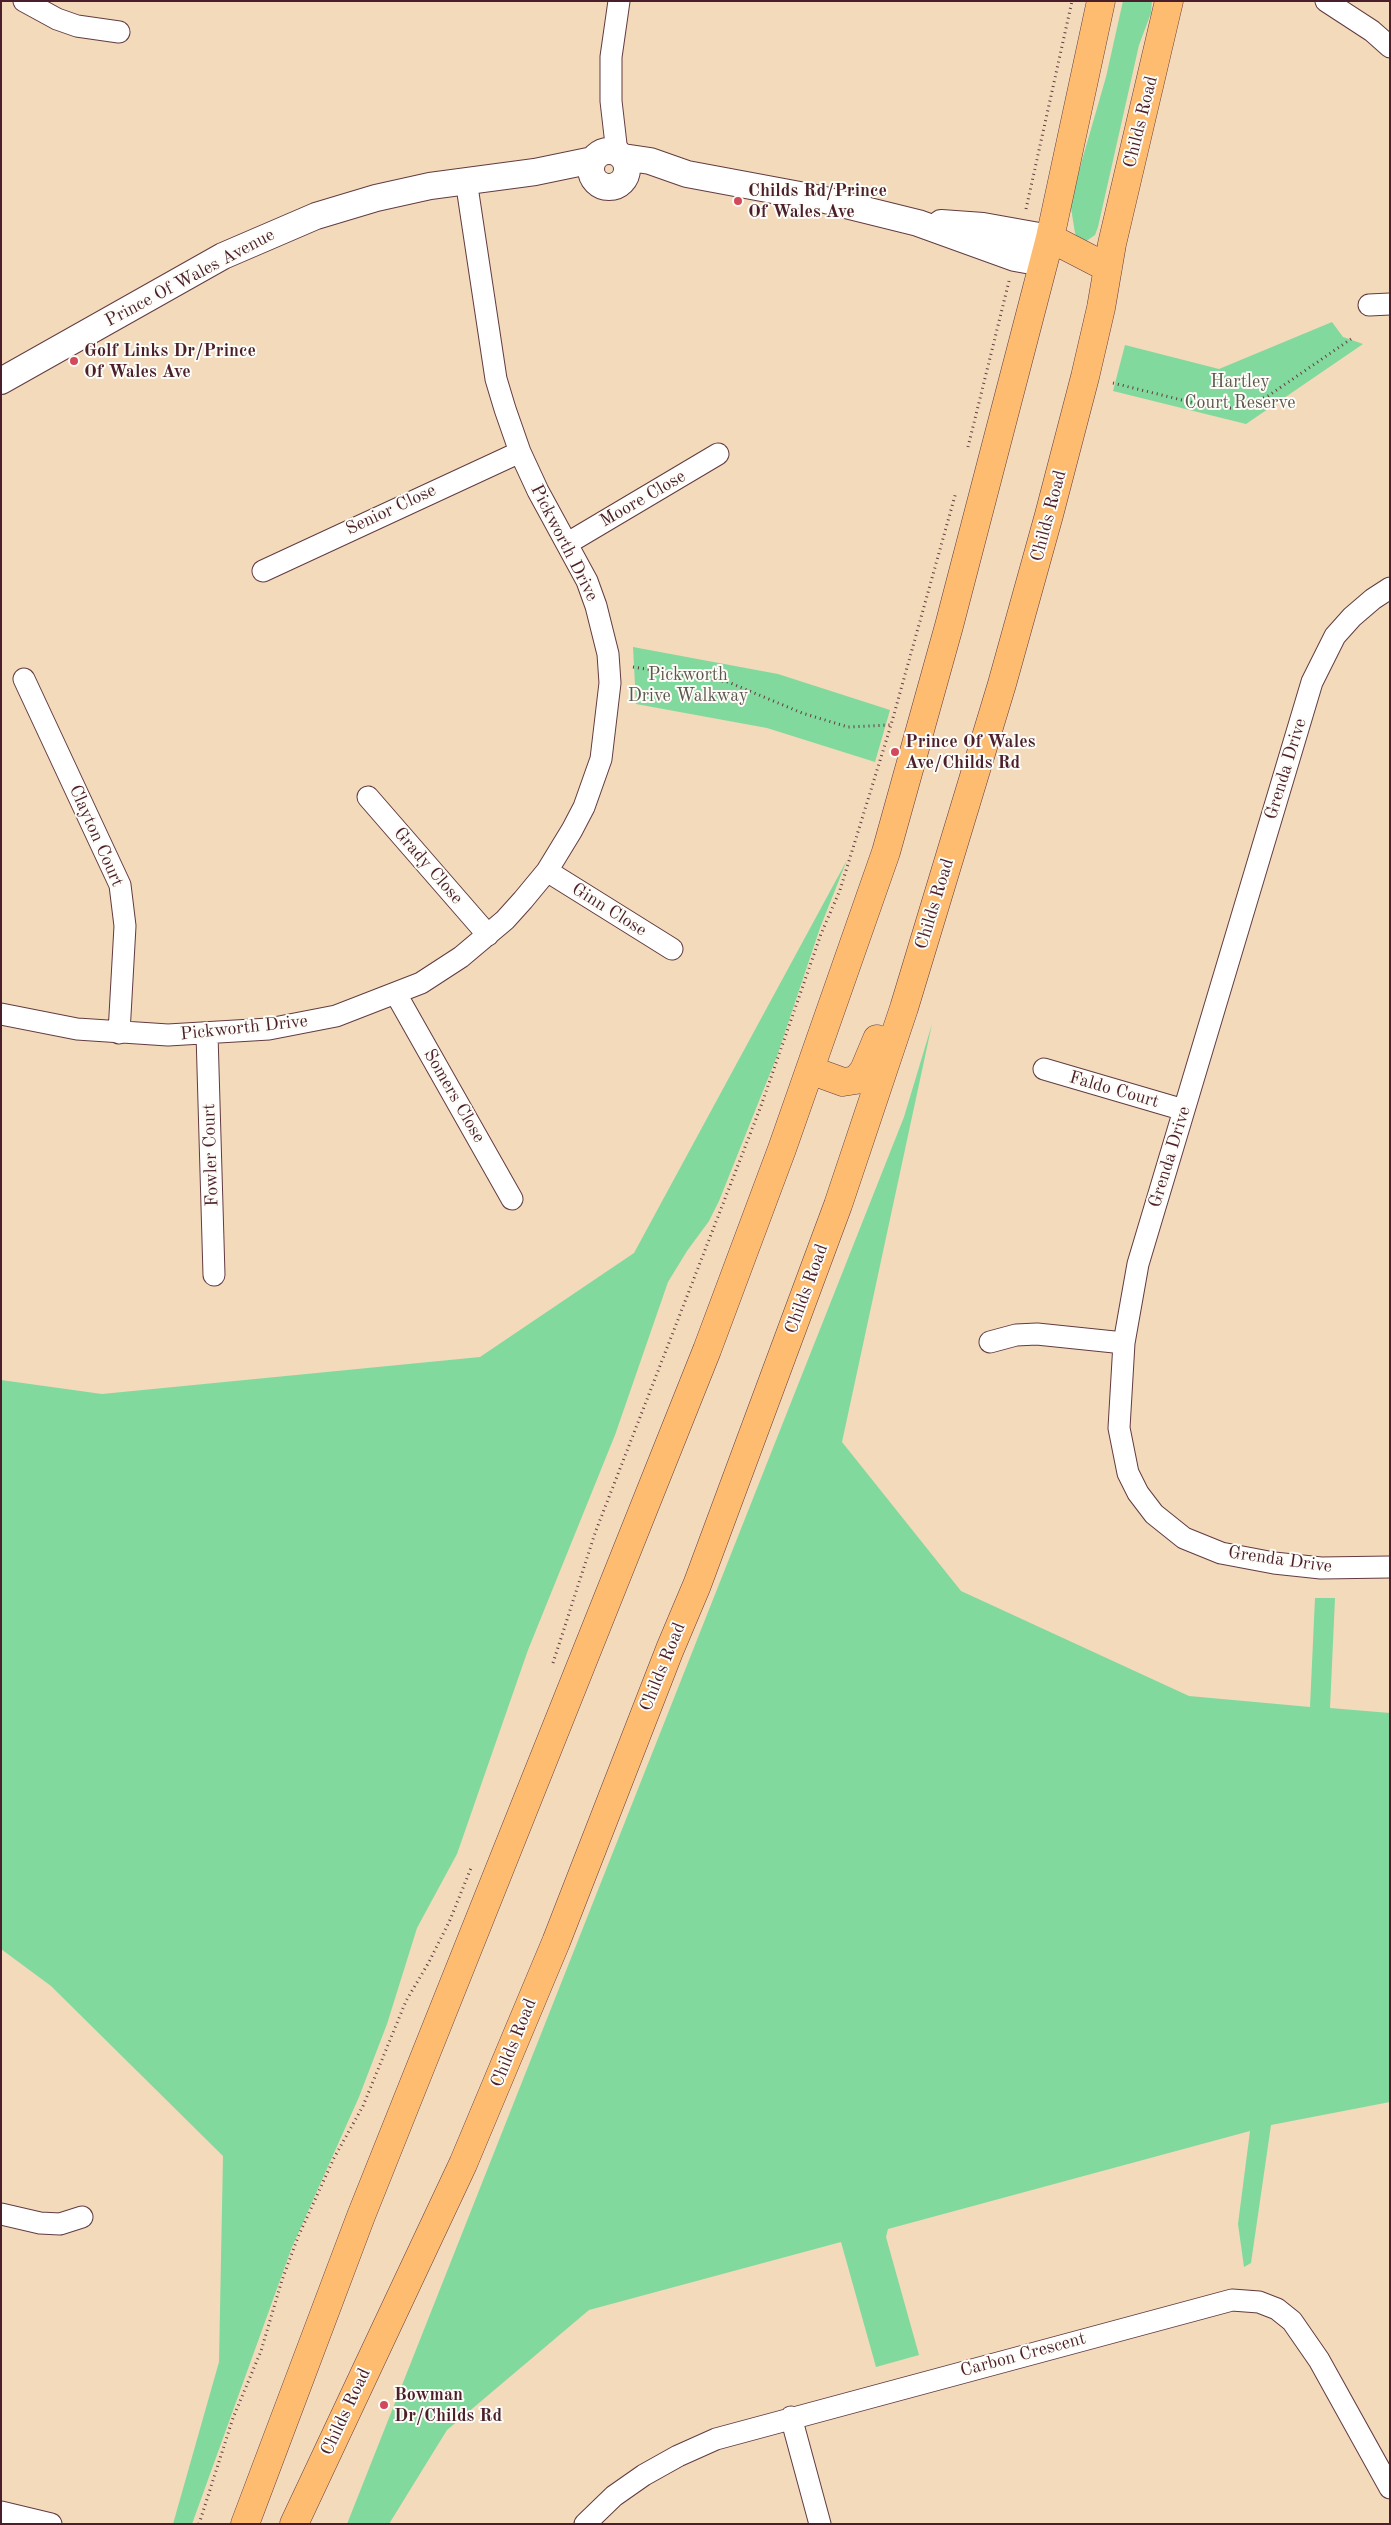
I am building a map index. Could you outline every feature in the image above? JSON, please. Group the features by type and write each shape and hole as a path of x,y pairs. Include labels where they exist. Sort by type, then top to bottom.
{"main road":[{"path":"245,2524 361,2216 707,1350 810,1070 886,852 949,626 1047,251 1101,1"},
{"name":"Childs Road","path":"294,2524 403,2292 490,2100 559,1933 670,1649 697,1585 838,1205 904,1008 973,780 1049,516 1085,377 1169,1"},
{"name":"Prince Of Wales Avenue","path":"1047,251 1108,268"},
{"path":"810,1070 843,1082 856,1080 864,1070 942,846 973,780"}],"street":[{"path":"24,1 57,19 77,26 119,32"},
{"path":"609,164 611,57 619,1"},
{"path":"1326,1 1372,31 1390,48"},
{"name":"Prince Of Wales Avenue","path":"1,381 167,286 268,235 316,216 376,198 466,180 650,161 687,174 812,197 918,223 1015,258 1047,251"},
{"name":"Pickworth Drive","path":"1,1014 68,1027 119,1033 207,1034 269,1029 310,1022 345,1013 396,994 442,970 488,935 523,900 547,871 572,830 594,781 601,759 607,726 610,683 608,654 596,606 568,543 538,491 520,452 496,379 466,180"},
{"name":"Prince Of Wales Avenue","path":"918,223 959,223 1021,231 1047,251"},
{"name":"Senior Close","path":"263,571 520,452"},
{"name":"Moore Close","path":"568,543 718,454"},
{"name":"Grenda Drive","path":"1390,588 1359,611 1335,636 1312,682 1138,1264 1124,1343 1119,1428 1128,1473 1138,1493 1154,1514 1167,1526 1202,1546 1247,1559 1321,1568 1390,1567"},
{"name":"Clayton Court","path":"24,679 120,885 125,926 119,1033"},
{"name":"Grady Close","path":"368,797 488,935"},
{"name":"Ginn Close","path":"547,871 672,949"},
{"name":"Somers Close","path":"396,994 512,1199"},
{"name":"Fowler Court","path":"207,1034 214,1275"},
{"name":"Faldo Court","path":"1044,1069 1184,1110"},
{"path":"990,1342 1016,1335 1037,1334 1124,1343"},
{"path":"1,2214 40,2223 60,2224 82,2217"},
{"name":"Carbon Crescent","path":"585,2524 614,2496 678,2456 716,2439 791,2417 1232,2300 1252,2301 1277,2309 1292,2321 1304,2336 1390,2488"},
{"path":"791,2417 820,2524"},
{"path":"1,2512 51,2524"}],"path":[{"path":"1026,209 1072,1"},
{"path":"966,454 1015,258"},
{"path":"1113,383 1214,408 1237,408 1268,396 1350,339"},
{"path":"552,1668 595,1533 758,1115 821,934 840,890 891,725 959,482"},
{"path":"633,668 728,682 802,713 848,727 891,725"},
{"path":"199,2524 234,2418 261,2351 282,2280 298,2237 334,2158 363,2106 406,2001 446,1929 472,1866"}],"green space":[{"path":"1123,1 1152,1 1151,13 1139,45 1098,227 1095,235 1085,242 1077,238 1075,233 1070,202 1106,77"},
{"name":"Hartley Court Reserve","path":"1332,322 1343,337 1363,344 1246,424 1113,391 1125,345 1219,369"},
{"name":"Pickworth Drive Walkway","path":"633,647 778,674 890,710 875,762 767,728 636,704"},
{"path":"847,860 820,928 777,1056 719,1201 709,1221 687,1251 668,1282 615,1435 528,1650 457,1854 417,1928 387,2024 359,2097 292,2247 192,2524 173,2524 219,2362 223,2156 51,1986 1,1949 1,1380 102,1394 480,1357 634,1253"},
{"path":"932,1024 842,1442 961,1591 1189,1696 1310,1707 1315,1598 1335,1598 1330,1708 1390,1713 1390,2102 1271,2125 1251,2263 1244,2267 1238,2224 1250,2131 888,2229 886,2237 919,2355 876,2367 841,2242 589,2310 447,2430 389,2524 347,2524 904,1117"}],"place":[{"name":"Childs Rd/Prince Of Wales Ave","path":"738,201"},
{"name":"Golf Links Dr/Prince Of Wales Ave","path":"74,361"},
{"name":"Prince Of Wales Ave/Childs Rd","path":"895,752"},
{"name":"Bowman Dr/Childs Rd","path":"384,2405"}]}
